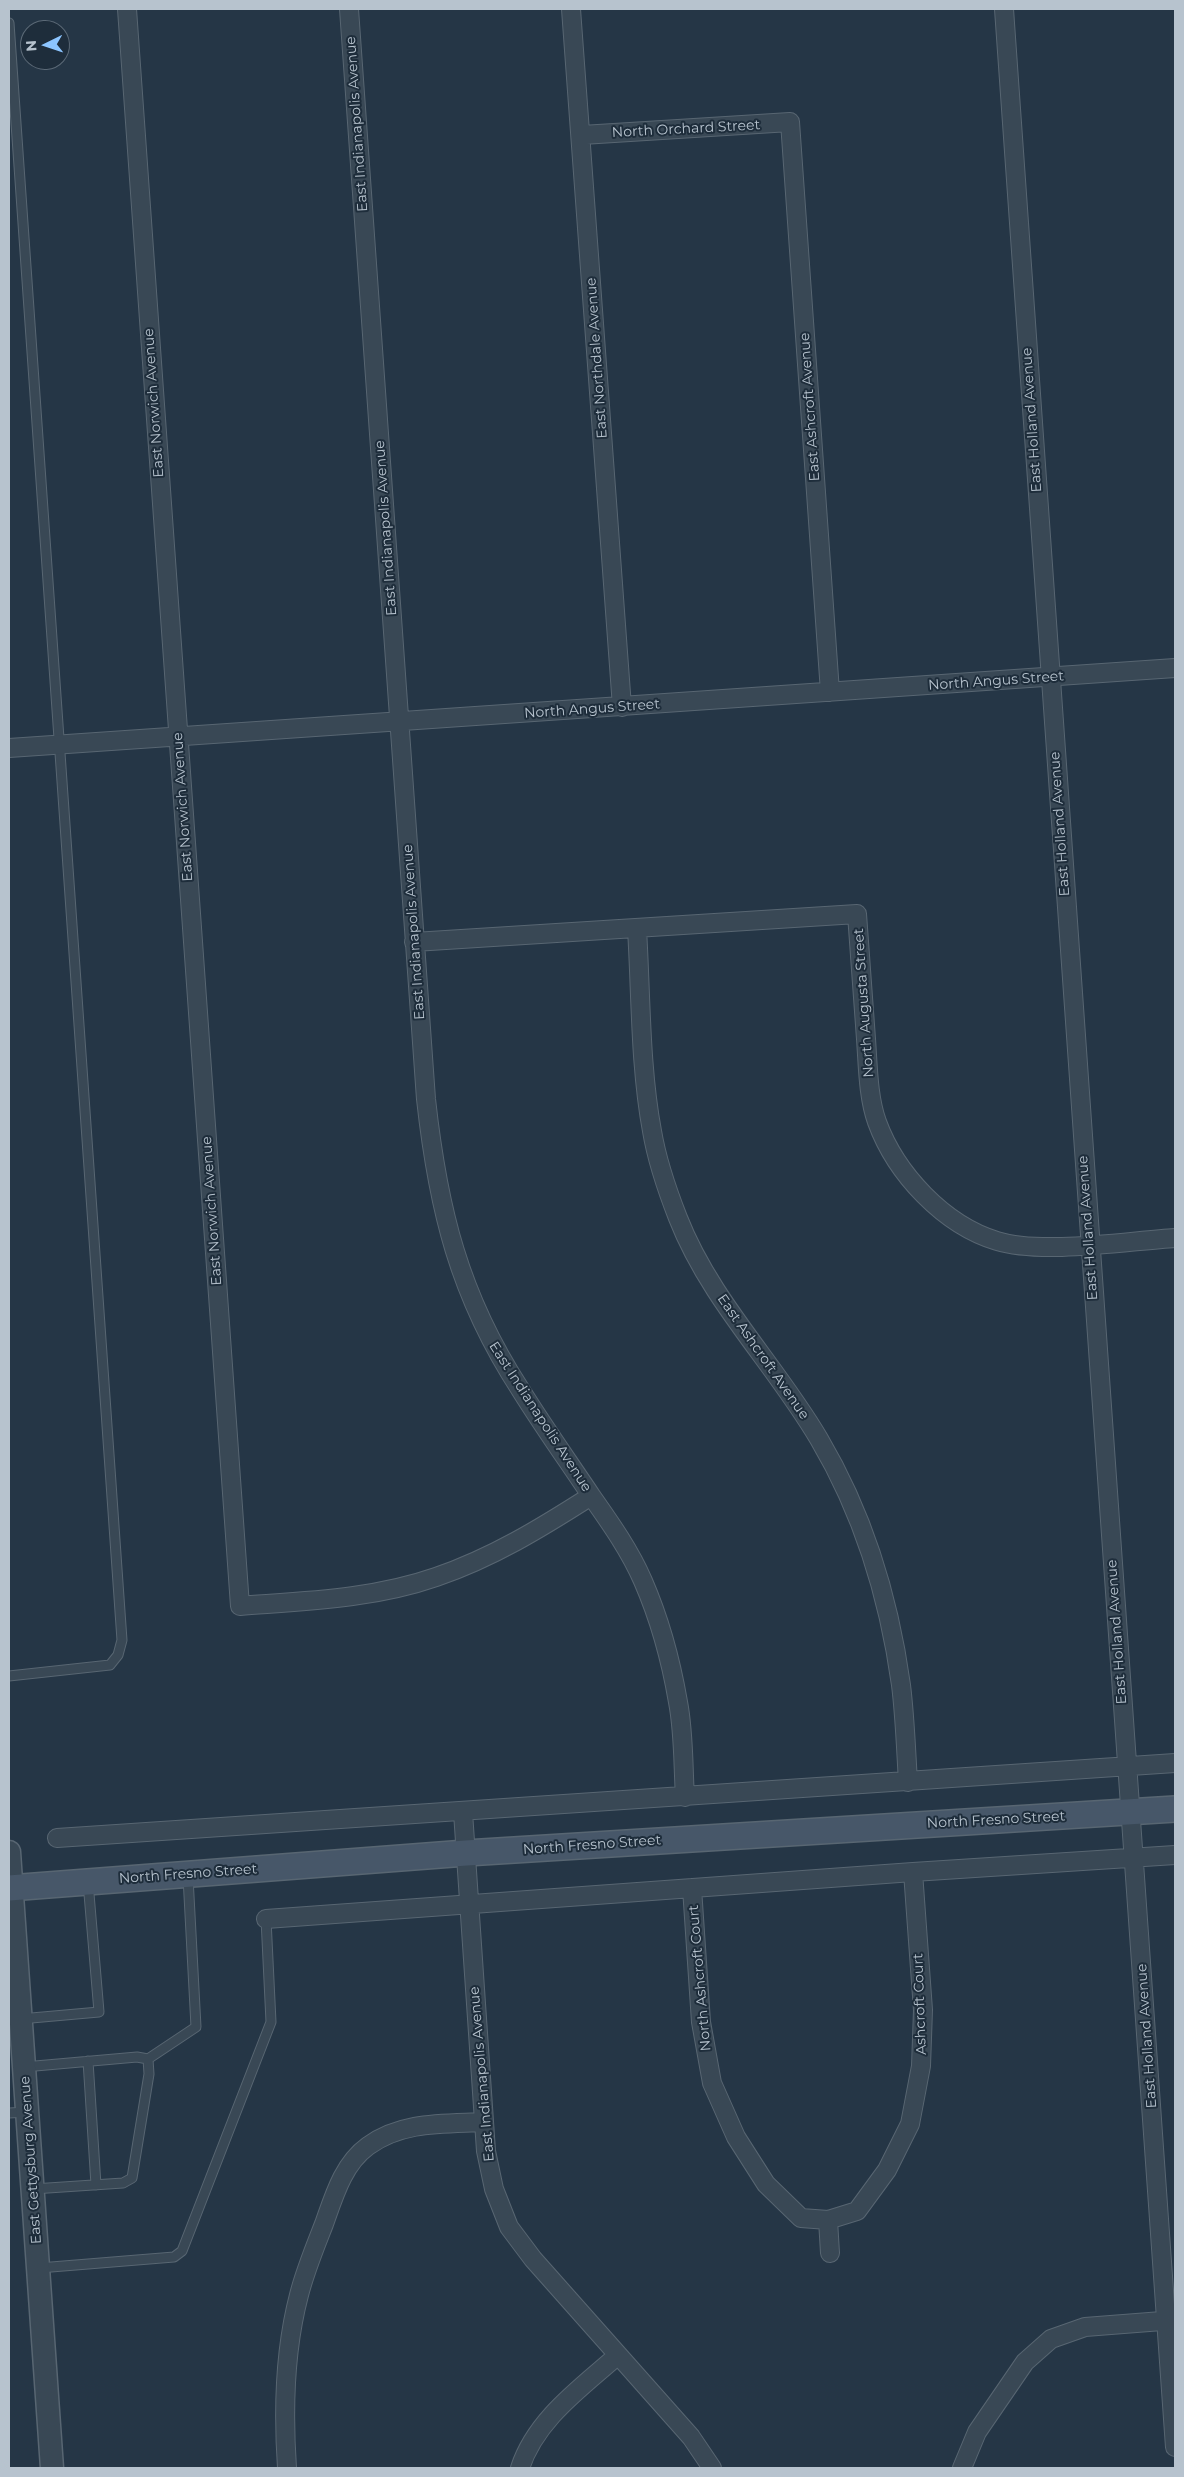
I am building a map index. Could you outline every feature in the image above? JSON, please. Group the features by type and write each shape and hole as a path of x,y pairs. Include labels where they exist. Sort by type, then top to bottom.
{"main road":[{"name":"North Fresno Street","path":"10,1888 466,1853 1175,1809"}],"street":[{"name":"East Norwich Avenue","path":"127,9 240,1606 355,1596 435,1578 482,1560 528,1536 591,1496"},
{"name":"East Indianapolis Avenue","path":"349,9 414,942 432,1158 444,1216 462,1276 487,1335 519,1389 617,1534 643,1581 664,1638 678,1704 685,1797"},
{"name":"East Northdale Avenue","path":"571,9 582,135 622,707"},
{"name":"East Holland Avenue","path":"1004,9 1126,1766 1135,1858 1171,2320 1175,2447"},
{"name":"North Orchard Street","path":"582,135 790,122"},
{"name":"East Ashcroft Avenue","path":"790,122 830,692"},
{"name":"North Angus Street","path":"9,748 1175,668"},
{"name":"North Augusta Street","path":"414,942 857,914 869,1076 877,1121 898,1164 931,1202 961,1225 998,1241 1040,1247 1175,1238"},
{"name":"East Ashcroft Avenue","path":"636,929 647,1092 652,1130 664,1178 679,1221 700,1264 819,1438 856,1511 875,1561 892,1625 902,1687 908,1782"},
{"path":"57,1838 1175,1763"},
{"name":"East Indianapolis Avenue","path":"463,1812 486,2151 494,2189 509,2227 533,2259 691,2436 712,2468"},
{"name":"East Gettysburg Avenue","path":"9,1852 15,2020 24,2067 18,2112 33,2189 52,2468"},
{"path":"266,1919 469,1903 1175,1855"},
{"name":"Ashcroft Court","path":"828,2220 857,2211 887,2170 910,2124 921,2066 923,2010 913,1872"},
{"name":"North Ashcroft Court","path":"692,1888 701,2022 712,2083 736,2137 766,2184 801,2218 828,2220"},
{"path":"287,2468 285,2382 291,2332 299,2294 337,2186 350,2163 367,2146 391,2132 420,2125 484,2122"},
{"path":"828,2220 830,2253"},
{"path":"962,2468 977,2432 1025,2362 1051,2339 1085,2327 1171,2320"},
{"path":"520,2468 526,2449 547,2418 618,2355"}],"lane":[{"path":"9,23 122,1640 118,1655 110,1665 9,1676"},
{"path":"24,2067 137,2057 148,2059 196,2027 188,1874"},
{"path":"15,2020 99,2012 88,1882"},
{"path":"38,2268 174,2257 182,2251 271,2022 266,1919"},
{"path":"33,2189 123,2183 132,2178 149,2074 148,2059"},
{"path":"88,2061 96,2185"}]}
